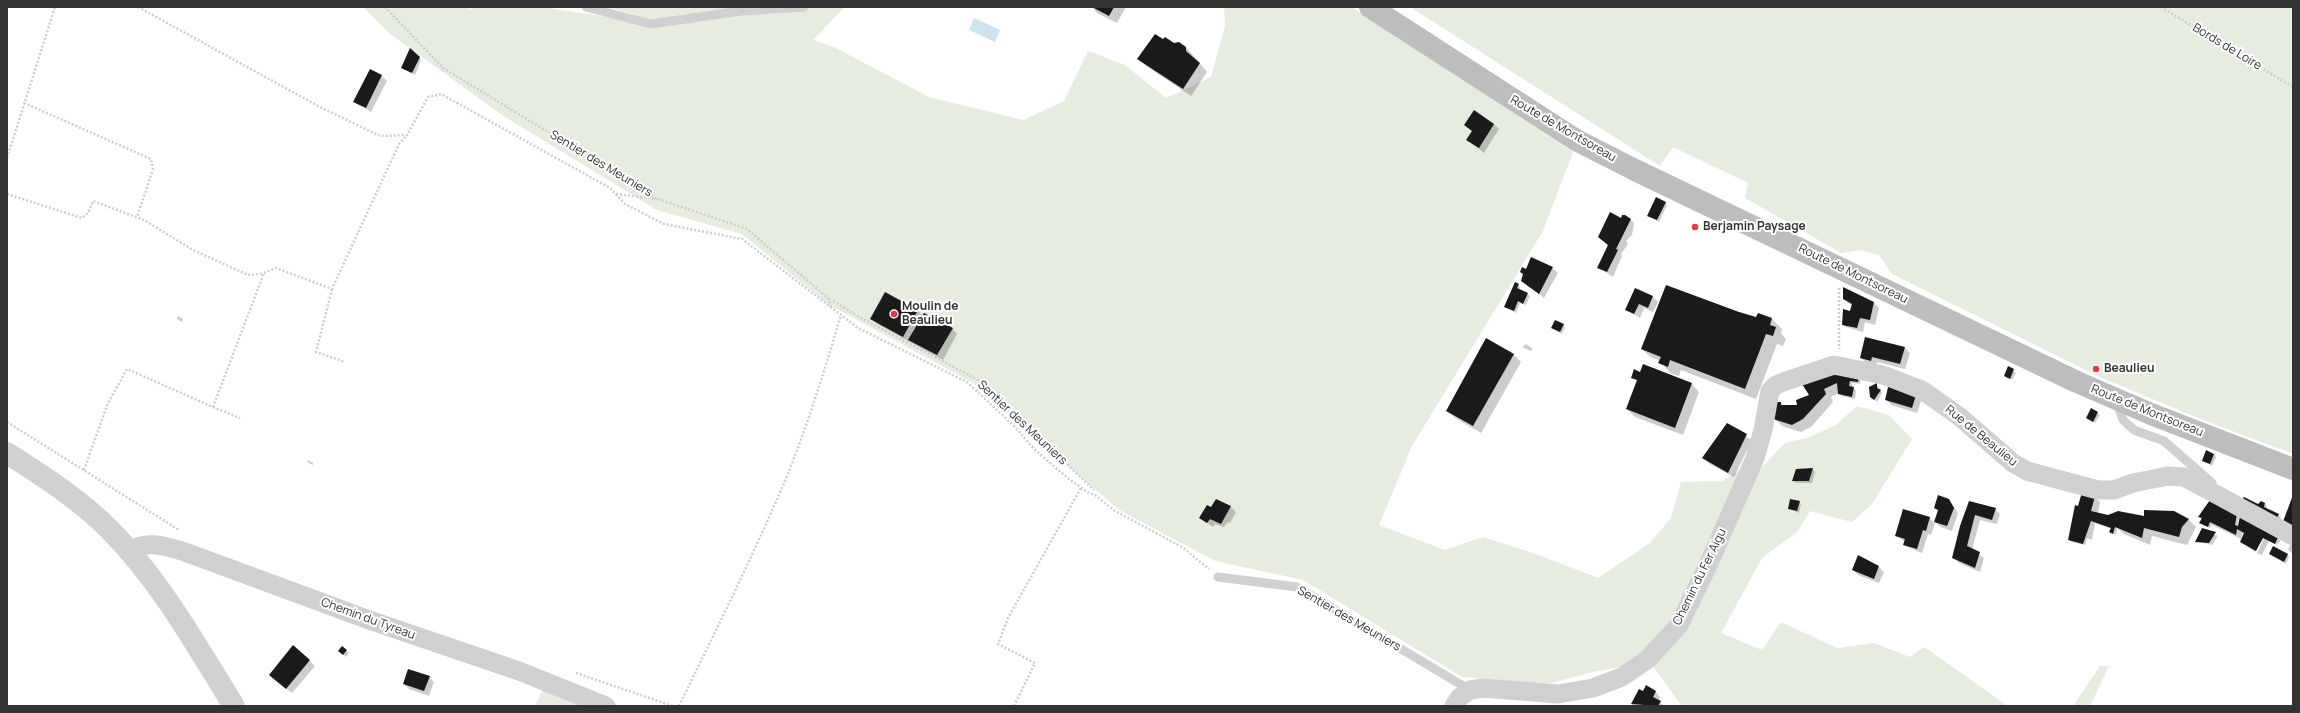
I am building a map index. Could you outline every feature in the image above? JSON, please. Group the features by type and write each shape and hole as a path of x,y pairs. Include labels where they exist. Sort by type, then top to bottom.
{"main road":[{"name":"Route de Montsoreau","path":"1370,7 1576,140 2116,399 2293,469"}],"street":[{"name":"Rue de Beaulieu","path":"1802,376 1840,365 1883,375 1922,390 1960,418 2013,463 2027,471 2098,490 2114,490 2133,483 2168,476 2184,477 2293,536"},
{"name":"Chemin du Fer Aigu","path":"1470,690 1498,689 1558,694 1593,688 1622,677 1648,659 1679,624 1709,563 1755,458 1763,430 1770,391 1776,385 1802,376"},
{"path":"7,452 72,496 109,529 130,551 170,605 234,706"},
{"name":"Chemin du Tyreau","path":"130,551 136,546 154,544 185,552 372,621 519,671 606,706"},
{"path":"1454,706 1460,697 1470,690"}],"lane":[{"path":"586,7 651,24 741,11 804,7"},
{"path":"2116,399 2123,420 2134,430 2164,441 2185,458 2195,470 2228,493 2229,502"},
{"name":"Sentier des Meuniers","path":"1218,577 1297,587 1470,690"}],"path":[{"path":"7,158 55,7"},
{"path":"138,7 320,107 380,136 407,135"},
{"name":"Sentier des Meuniers","path":"385,7 443,68 658,200 747,229 829,299 831,307"},
{"name":"Bords de Loire","path":"2161,7 2293,87"},
{"path":"345,362 316,352 332,289 399,144 407,135 428,96 441,94 603,184 625,204 664,224 742,239 858,328 967,382 1014,426 1034,450 1081,488 1095,494 1116,511 1182,547 1218,577"},
{"path":"24,103 151,159 153,169 137,217"},
{"path":"7,194 82,218 88,213 93,201 137,217 193,250 248,275 265,272 276,268 332,289"},
{"path":"615,194 658,200"},
{"path":"1840,365 1839,286 1842,268"},
{"path":"212,407 265,272"},
{"name":"Sentier des Meuniers","path":"833,301 861,318 980,381 1094,490"},
{"path":"679,706 737,587 787,475 826,366 841,315"},
{"path":"84,470 108,403 127,369 240,418"},
{"path":"7,422 180,531"},
{"path":"1014,706 1034,663 998,644 1008,618 1081,488"},
{"path":"569,671 673,706"}],"shaded area":[{"path":"363,7 464,7 470,9 475,7 541,7 635,21 638,16 608,7 845,7 813,40 834,47 929,97 1023,120 1064,101 1088,51 1125,65 1166,98 1211,77 1225,26 1224,7 1352,7 1573,152 1543,231 1412,446 1379,525 1445,550 1483,537 1536,554 1598,578 1650,543 1671,518 1681,482 1722,481 1744,467 1761,468 1785,443 1807,438 1836,425 1857,406 1889,415 1912,439 1872,504 1852,522 1810,511 1797,532 1762,558 1721,633 1762,650 1781,622 1837,648 1874,643 1910,657 1924,647 2008,706 1682,706 1650,662 1597,671 1547,684 1462,677 1303,580 1215,561 1119,510 973,383 828,304 742,234 657,210 502,115 389,33"},
{"path":"1410,7 2293,7 2293,454 2198,418 2102,378 1892,274 1879,255 1860,250 1841,253 1745,198 1748,183 1673,147 1660,166"},
{"path":"2100,666 2109,666 2090,706 2073,706"},
{"path":"543,689 585,706 535,706"}],"water":[{"path":"974,18 1000,30 995,42 969,30"}],"building":[{"path":"1092,7 1114,7 1109,16"},
{"path":"1155,34 1163,39 1165,37 1174,43 1179,42 1186,47 1186,51 1200,63 1183,89 1137,59"},
{"path":"410,48 420,57 412,73 401,68"},
{"path":"370,69 382,75 366,108 353,102"},
{"path":"1474,110 1494,124 1479,148 1466,140 1472,131 1464,125"},
{"path":"1656,197 1666,202 1657,220 1647,216"},
{"path":"1610,212 1621,218 1622,215 1625,215 1631,219 1616,249 1618,250 1607,272 1597,268 1608,245 1598,237"},
{"path":"1531,257 1553,267 1539,294 1521,281 1523,274 1520,272 1522,267 1526,269"},
{"path":"1515,282 1519,284 1517,288 1528,293 1523,304 1518,301 1514,311 1504,307"},
{"path":"1666,285 1739,312 1756,317 1758,313 1772,318 1770,325 1776,327 1773,336 1766,334 1745,389 1670,360 1668,367 1658,363 1661,357 1641,349"},
{"path":"1843,287 1874,302 1870,320 1860,318 1857,328 1842,325 1843,309 1850,311 1852,304 1843,299"},
{"path":"1635,288 1653,296 1648,308 1639,304 1634,314 1625,310"},
{"name":"Moulin de Beaulieu","path":"885,292 918,310 903,337 870,319"},
{"name":"Moulin de Beaulieu","path":"924,313 953,328 937,355 908,340"},
{"path":"1555,320 1564,324 1560,332 1551,328"},
{"path":"1865,337 1905,347 1900,364 1872,357 1871,361 1860,358"},
{"path":"1486,338 1514,354 1473,426 1446,411"},
{"path":"1643,364 1692,383 1675,428 1626,409 1637,380 1631,378 1634,369 1640,372"},
{"path":"2008,366 2014,369 2010,379 2004,376"},
{"path":"1835,370 1859,375 1858,382 1850,381 1849,386 1854,387 1852,397 1838,394 1837,383 1824,389 1826,394 1803,419 1792,425 1773,419 1775,402 1781,402 1781,405 1797,405 1796,400 1809,395 1802,384"},
{"path":"1877,383 1877,388 1881,390 1874,400 1870,397 1869,387"},
{"path":"1889,383 1917,392 1912,408 1885,400"},
{"path":"2091,408 2098,412 2093,422 2086,418"},
{"path":"1727,423 1747,434 1728,473 1702,458"},
{"path":"2206,450 2214,454 2210,464 2202,461"},
{"path":"1813,468 1809,481 1792,481 1796,469"},
{"path":"2082,492 2095,496 2091,511 2108,515 2118,511 2144,516 2144,510 2174,511 2189,519 2182,527 2179,537 2144,528 2142,538 2115,527 2113,534 2109,532 2111,528 2091,521 2083,544 2068,540 2075,505 2078,506"},
{"path":"1938,495 1949,499 1954,508 1947,526 1934,522 1938,510 1934,508"},
{"path":"2293,495 2293,533 2281,527"},
{"path":"2244,497 2258,504 2261,501 2265,503 2264,507 2279,514 2274,524 2240,503"},
{"path":"1216,499 1231,506 1221,524 1210,519 1207,523 1199,518 1207,505 1211,507"},
{"path":"1790,499 1800,501 1797,511 1788,509"},
{"path":"2210,500 2237,514 2235,525 2238,526 2240,516 2279,535 2275,544 2263,538 2256,551 2240,542 2244,533 2237,529 2236,535 2210,522 2208,527 2199,523 2202,518 2198,517"},
{"path":"1969,501 1996,508 1992,520 1975,515 1967,546 1980,552 1975,568 1952,558 1960,526"},
{"path":"1903,509 1930,517 1926,531 1923,530 1917,549 1903,545 1905,539 1895,536"},
{"path":"2202,528 2216,532 2209,543 2195,542"},
{"path":"2273,546 2288,554 2284,562 2269,554"},
{"path":"1858,555 1879,566 1874,579 1852,570"},
{"path":"293,645 310,660 286,689 269,675"},
{"path":"342,646 347,650 343,655 338,651"},
{"path":"408,669 430,676 424,691 403,684"},
{"path":"1646,685 1656,691 1653,697 1661,701 1658,706 1631,704 1639,689 1643,691"}],"place":[{"name":"Berjamin Paysage","path":"1695,227"},
{"name":"Moulin de Beaulieu","path":"894,314"},
{"name":"Beaulieu","path":"2096,369"}]}
